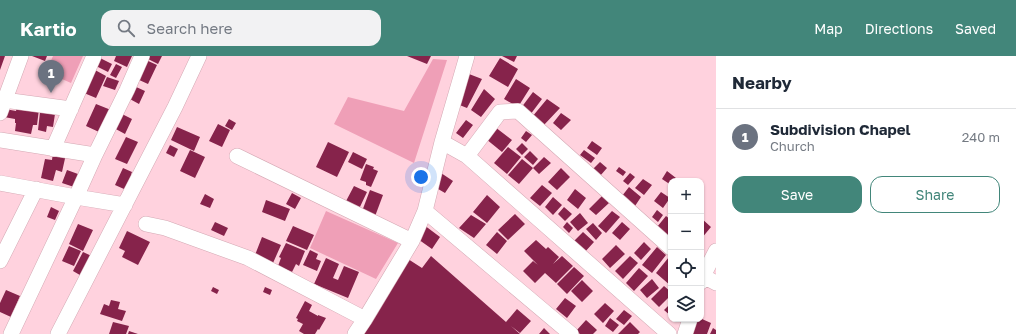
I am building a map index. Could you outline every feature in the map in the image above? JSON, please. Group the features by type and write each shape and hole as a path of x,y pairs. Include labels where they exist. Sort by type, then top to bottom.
{"street":[{"path":"21,56 2,107 71,108"},
{"path":"53,149 94,56"},
{"path":"11,334 142,56"},
{"path":"58,334 125,205 199,56"},
{"path":"354,334 365,320 412,242 425,210 442,142 467,56"},
{"path":"467,156 500,112 518,110 668,245"},
{"path":"0,140 95,155"},
{"path":"442,142 467,156 669,334"},
{"path":"237,156 412,242"},
{"path":"0,183 125,205"},
{"path":"0,261 36,189"},
{"path":"425,210 571,334"},
{"path":"146,224 165,228 248,258 365,320"},
{"path":"704,274 716,251"},
{"path":"704,279 716,283"},
{"path":"685,334 689,322"}],"shaded area":[{"path":"53,56 83,56 71,83 46,72"},
{"path":"433,59 447,60 414,163 334,124 348,97 404,111"},
{"path":"326,211 398,243 376,279 310,248"}],"building":[{"path":"0,56 5,56 0,70"},
{"path":"32,56 47,56 45,61"},
{"path":"116,56 132,56 127,67 114,61"},
{"path":"147,56 162,56 158,64 146,58"},
{"path":"407,56 431,56 427,64"},
{"path":"502,56 517,56 514,62"},
{"path":"100,58 112,64 108,72 96,66"},
{"path":"500,58 518,69 508,87 489,76"},
{"path":"146,60 157,65 148,84 137,79"},
{"path":"116,64 122,67 116,78 110,75"},
{"path":"95,70 106,76 96,98 84,93"},
{"path":"469,74 482,79 467,108 457,104"},
{"path":"107,77 119,81 115,90 103,86"},
{"path":"516,79 530,88 518,107 504,99"},
{"path":"134,86 145,91 139,104 128,98"},
{"path":"484,89 495,99 481,117 471,110"},
{"path":"533,92 542,99 530,115 521,108"},
{"path":"547,99 560,108 543,126 532,117"},
{"path":"96,104 111,110 106,121 104,120 99,132 86,126"},
{"path":"17,107 39,109 37,125 33,125 31,134 15,131 15,119 4,117 5,109 16,111"},
{"path":"40,112 55,114 53,127 47,126 46,132 38,130"},
{"path":"120,113 132,119 125,134 112,127"},
{"path":"561,113 571,120 561,130 553,123"},
{"path":"229,119 236,123 232,130 225,126"},
{"path":"466,120 473,125 463,138 456,133"},
{"path":"218,124 230,130 222,147 209,141"},
{"path":"177,127 200,137 194,151 171,140"},
{"path":"495,127 512,140 502,152 486,139"},
{"path":"526,131 532,135 526,142 521,138"},
{"path":"126,137 138,142 127,164 115,159"},
{"path":"592,141 602,148 597,155 587,148"},
{"path":"328,142 349,152 337,177 316,167"},
{"path":"522,143 528,149 522,155 516,149"},
{"path":"170,145 178,149 174,157 166,153"},
{"path":"508,147 521,157 507,174 494,163"},
{"path":"190,150 205,157 195,178 180,171"},
{"path":"584,150 595,158 591,163 580,155"},
{"path":"530,151 538,159 533,165 524,157"},
{"path":"53,152 66,154 62,172 56,170 53,181 41,178 45,159 52,160"},
{"path":"353,152 367,159 362,169 348,162"},
{"path":"544,157 551,163 539,174 533,168"},
{"path":"522,159 533,168 519,184 508,175"},
{"path":"600,162 607,168 600,176 592,170"},
{"path":"366,164 374,167 373,169 378,171 371,187 366,185 366,182 360,180"},
{"path":"619,167 626,172 623,176 616,171"},
{"path":"123,168 132,172 131,175 134,177 129,188 126,186 124,189 115,185"},
{"path":"561,168 570,177 557,190 548,182"},
{"path":"67,170 78,174 74,187 62,183"},
{"path":"667,171 676,178 668,178 668,183 662,179"},
{"path":"441,173 453,181 445,193 433,186"},
{"path":"630,173 635,177 628,185 623,181"},
{"path":"643,179 652,185 644,195 635,188"},
{"path":"542,185 552,193 540,206 530,198"},
{"path":"354,186 367,192 359,209 345,203"},
{"path":"629,187 641,197 635,206 622,196"},
{"path":"575,189 586,198 578,209 567,200"},
{"path":"370,190 383,195 374,219 361,214"},
{"path":"661,192 668,197 668,201 663,208 654,201"},
{"path":"292,193 301,198 295,209 286,204"},
{"path":"205,194 214,199 210,208 200,204"},
{"path":"487,195 500,207 487,223 473,212"},
{"path":"602,196 609,203 596,215 589,209"},
{"path":"553,197 562,205 553,215 545,207"},
{"path":"266,200 290,209 285,221 262,212"},
{"path":"51,207 59,211 55,220 47,217"},
{"path":"564,207 572,214 565,221 558,214"},
{"path":"657,210 663,215 658,222 652,217"},
{"path":"612,211 620,217 606,233 598,226"},
{"path":"580,213 588,223 578,231 570,222"},
{"path":"515,214 525,224 508,240 498,230"},
{"path":"471,215 486,224 474,238 459,228"},
{"path":"666,216 668,218 668,236 657,227"},
{"path":"704,221 711,227 704,235"},
{"path":"215,222 228,228 224,236 211,230"},
{"path":"567,222 573,228 569,233 563,227"},
{"path":"622,222 630,229 620,240 612,233"},
{"path":"593,223 602,233 596,240 586,229"},
{"path":"78,224 93,230 83,251 69,244"},
{"path":"424,225 440,237 432,249 415,237"},
{"path":"293,226 314,235 307,250 286,241"},
{"path":"127,231 150,242 138,265 122,257 125,251 119,248"},
{"path":"497,232 507,241 497,254 486,245"},
{"path":"583,232 594,242 584,253 572,243"},
{"path":"262,237 281,245 273,263 255,255"},
{"path":"536,240 546,249 548,247 559,257 553,264 562,256 573,266 556,283 545,273 535,283 523,271 533,261 538,265 524,251"},
{"path":"644,242 651,249 641,260 634,253"},
{"path":"286,243 305,251 299,266 296,264 292,272 278,266 281,258 279,257"},
{"path":"616,245 625,254 610,268 602,259"},
{"path":"69,246 81,251 74,266 62,261"},
{"path":"657,247 666,255 652,273 642,265"},
{"path":"310,250 318,254 316,259 321,261 317,271 303,265"},
{"path":"83,252 96,258 85,278 73,271"},
{"path":"431,256 506,322 517,309 531,321 520,333 511,326 520,334 360,334 408,259 422,268"},
{"path":"630,256 638,263 623,279 615,271"},
{"path":"326,258 339,264 333,278 338,280 344,266 359,272 348,298 314,284"},
{"path":"668,258 668,283 656,273"},
{"path":"574,267 584,276 567,294 557,284"},
{"path":"639,268 648,276 634,291 626,283"},
{"path":"652,279 659,288 647,298 640,290"},
{"path":"582,280 593,291 582,302 571,291"},
{"path":"664,286 668,289 668,298 659,307 651,299"},
{"path":"213,287 219,290 217,294 211,291"},
{"path":"265,287 272,290 270,295 263,292"},
{"path":"6,290 20,296 11,317 0,312 0,303"},
{"path":"565,298 576,306 567,318 556,309"},
{"path":"111,300 120,302 118,309 126,311 122,321 100,314 104,304 109,306"},
{"path":"305,301 312,305 309,311 326,318 315,334 304,334 299,331 303,324 297,321 298,319 296,318"},
{"path":"605,303 614,311 603,323 594,314"},
{"path":"668,306 668,313 664,310"},
{"path":"624,310 632,316 624,325 616,319"},
{"path":"610,318 619,325 613,332 605,326"},
{"path":"586,320 597,330 593,334 580,334 576,331"},
{"path":"704,320 711,323 707,334 689,334 694,322 704,322"},
{"path":"113,322 129,326 126,334 109,334"},
{"path":"630,322 640,332 638,334 618,334"},
{"path":"544,328 550,334 539,334"},
{"path":"713,328 716,330 716,334 710,334"},
{"path":"129,331 138,334 128,334"}],"place":[{"name":"Subdivision Chapel","path":"51,93"}]}
